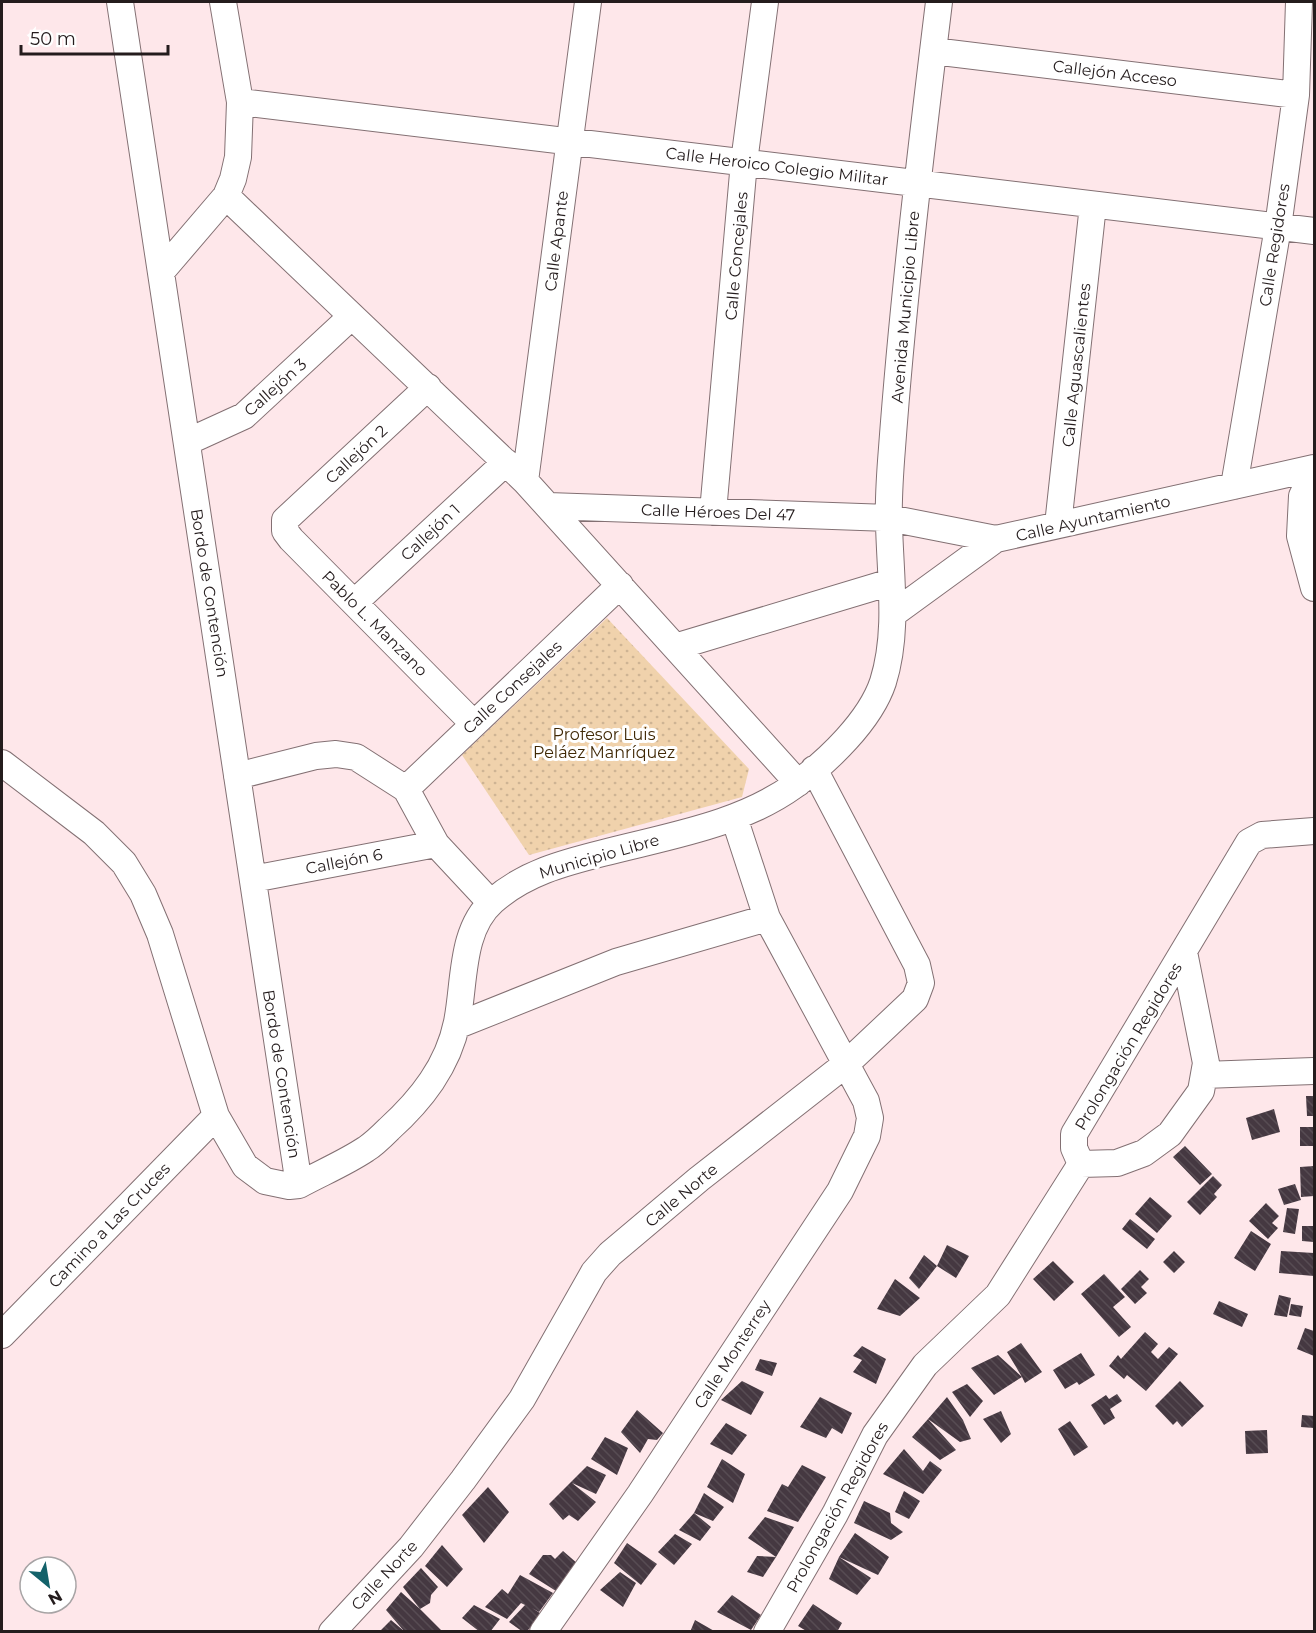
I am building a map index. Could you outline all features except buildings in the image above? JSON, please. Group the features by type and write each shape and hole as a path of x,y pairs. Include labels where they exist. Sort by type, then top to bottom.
{"street":[{"name":"Bordo de Contención","path":"120,2 299,1185"},
{"path":"161,272 226,196 238,158 240,102 223,2"},
{"name":"Calle Apante","path":"525,481 588,2"},
{"name":"Calle Concejales","path":"713,512 744,162 765,2"},
{"name":"Avenida Municipio Libre","path":"893,614 889,518 892,448 917,183 939,2"},
{"name":"Calle Regidores","path":"1234,486 1278,227 1296,95 1299,2"},
{"name":"Callejón Acceso","path":"933,51 1296,95"},
{"name":"Calle Heroico Colegio Militar","path":"240,102 1314,231"},
{"name":"Calle Norte","path":"226,196 506,462 675,647 806,776 917,965 921,983 915,999 846,1064 699,1179 610,1254 594,1272 522,1399 464,1480 411,1547 332,1632"},
{"name":"Calle Aguascalientes","path":"1058,525 1093,205"},
{"name":"Callejón 3","path":"187,442 244,416 352,316"},
{"name":"Callejón 2","path":"285,520 428,387"},
{"name":"Callejón 1","path":"355,602 506,462"},
{"name":"Calle Ayuntamiento","path":"893,614 996,539 1314,470"},
{"name":"Calle Ayuntamiento","path":"1314,470 1302,496 1300,536 1314,581"},
{"name":"Calle Héroes Del 47","path":"548,506 889,518 996,539"},
{"name":"Pablo L. Manzano","path":"285,520 285,531 291,539 473,723"},
{"path":"675,647 891,582"},
{"name":"Calle Consejales","path":"406,789 620,585"},
{"name":"Municipio Libre","path":"299,1185 369,1148 425,1092 441,1066 456,1026 467,951 477,922 490,903 524,879 555,865 713,825 753,810 806,776 840,745 868,714 883,684 893,614"},
{"path":"237,776 316,756 336,754 356,757 406,789 436,844 490,903"},
{"path":"2,763 94,833 124,863 144,894 160,934 216,1116 245,1166 265,1181 289,1186 299,1185"},
{"name":"Calle Monterrey","path":"543,1632 640,1494 840,1191 867,1136 870,1118 866,1101 767,918 734,817"},
{"name":"Prolongación Regidores","path":"767,1632 835,1514 874,1435 925,1365 998,1295 1081,1164 1074,1148 1074,1134 1249,842 1263,835 1314,831"},
{"name":"Callejón 6","path":"253,879 436,844"},
{"path":"456,1026 616,962 767,918"},
{"path":"1081,1164 1117,1163 1144,1153 1170,1134 1201,1091 1206,1063 1184,952"},
{"path":"1204,1075 1314,1071"},
{"name":"Camino a Las Cruces","path":"2,1335 216,1116"}],"green space":[{"name":"Profesor Luis Peláez Manríquez","path":"607,618 749,769 742,797 529,855 462,755"}]}
